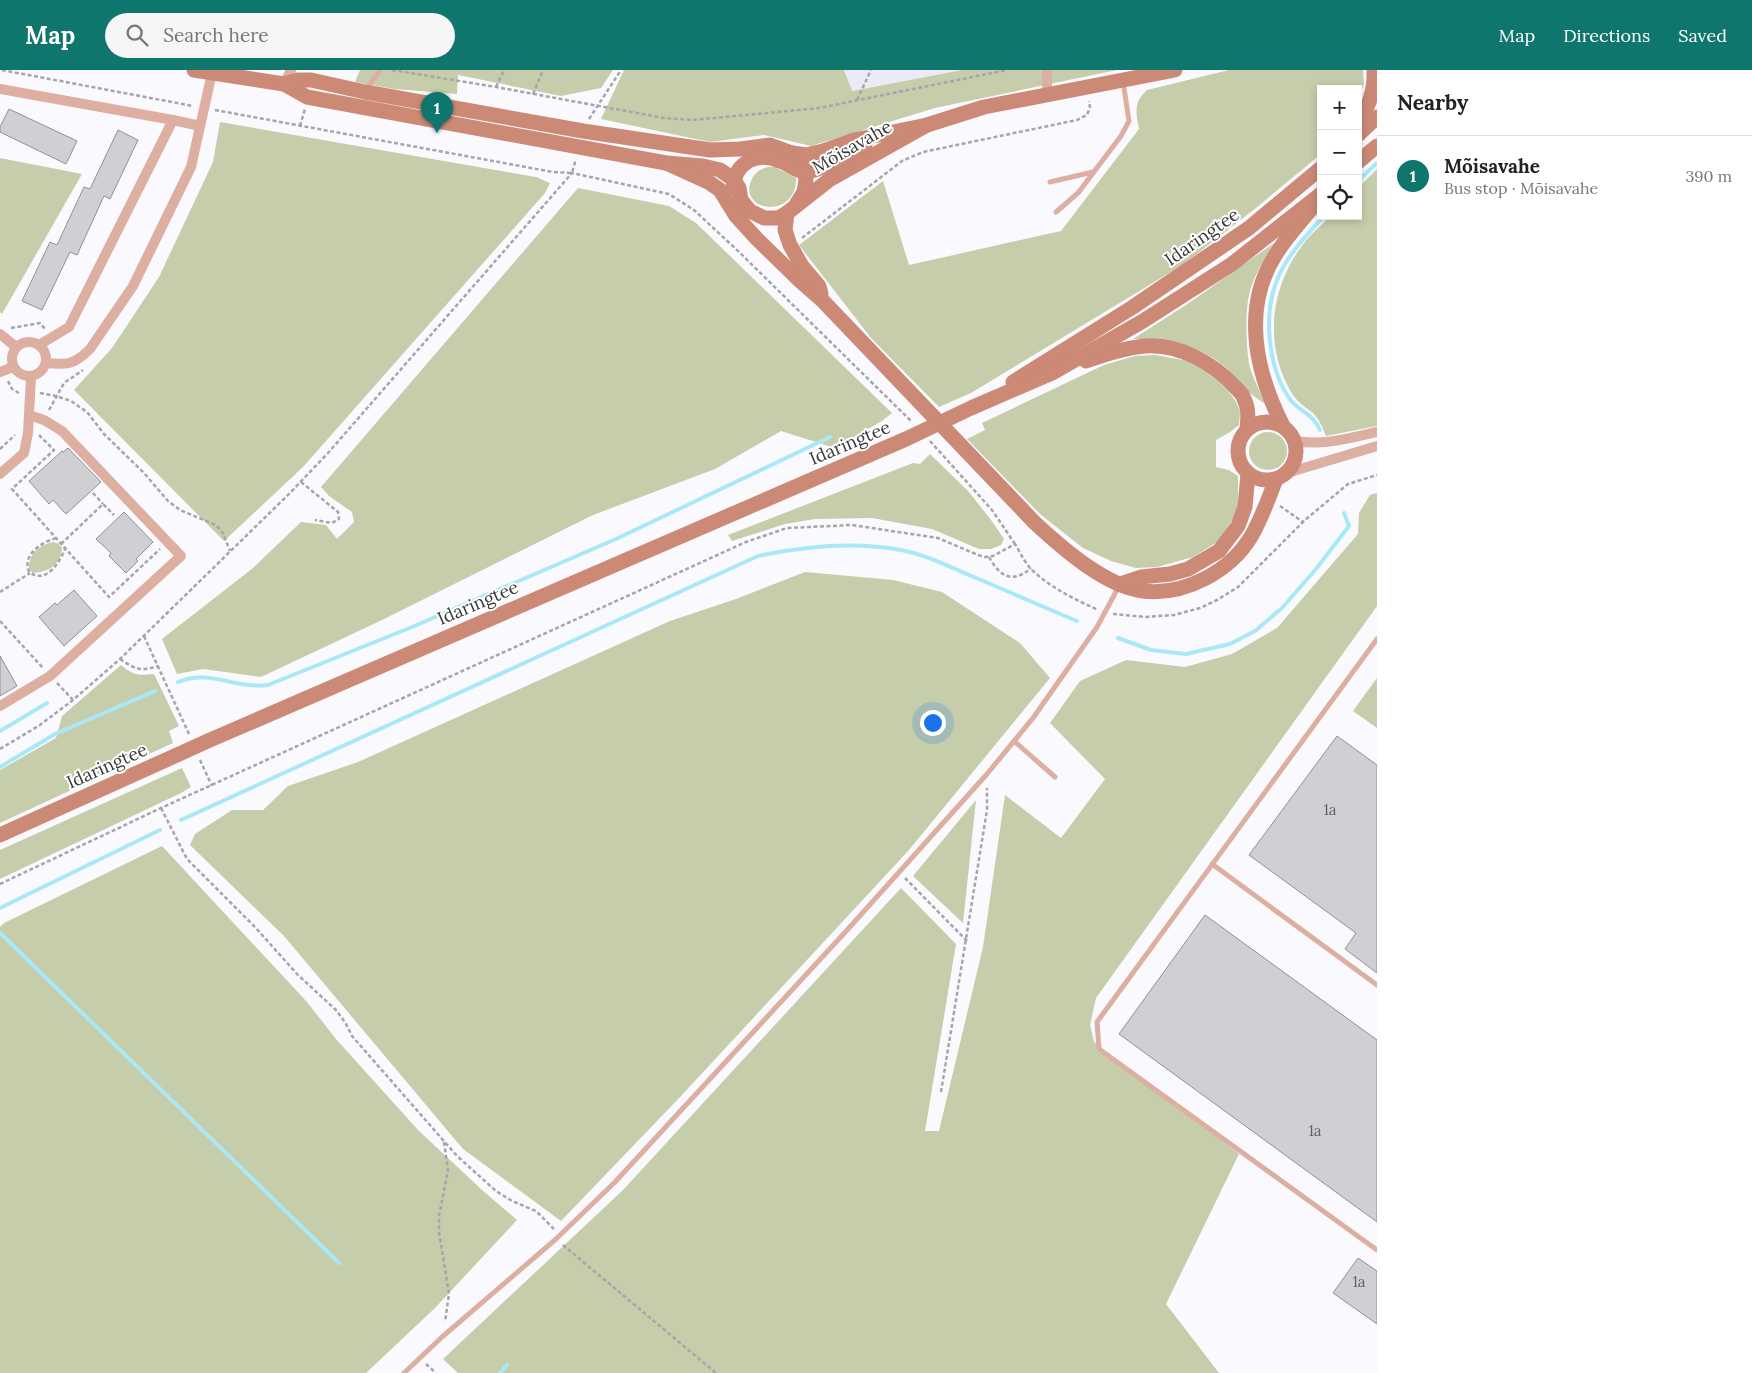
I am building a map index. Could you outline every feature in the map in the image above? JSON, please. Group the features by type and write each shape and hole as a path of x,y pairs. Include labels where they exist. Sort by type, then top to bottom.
{"street":[{"name":"Mõisavahe","path":"194,70 284,84 307,96 360,107 666,163 703,166 720,170 733,179 741,200 750,211 764,218 778,218 829,180 927,126"},
{"path":"284,84 291,70"},
{"path":"1047,70 1047,96"},
{"name":"Mõisavahe","path":"284,84 298,80 312,80 364,92 642,141 710,150 770,145 792,153 806,155 854,140 927,126 984,107 1175,70"},
{"path":"1362,117 1370,102 1375,83 1374,70"},
{"path":"46,363 64,365 73,362 90,349 133,286 191,166 212,73"},
{"path":"0,89 200,126"},
{"path":"1362,131 1377,117"},
{"path":"40,345 69,327 173,120"},
{"name":"Mõisavahe","path":"733,179 739,168 750,159 765,157 781,161 805,172 817,169 883,134"},
{"path":"1362,159 1377,146"},
{"name":"Mõisavahe","path":"792,153 800,161 806,180 804,192 792,208"},
{"path":"666,163 710,183 720,190 731,205 736,216 757,239 822,300 1035,523 1069,554 1104,576 1120,584 1142,591 1165,591 1193,585 1216,572 1240,551 1251,537 1281,476 1291,468 1295,460 1297,450 1295,441 1274,409 1257,353 1255,316 1266,272 1276,254 1317,200"},
{"name":"Idaringtee","path":"971,408 1133,307 1249,228 1317,171"},
{"path":"731,205 733,179"},
{"name":"Idaringtee","path":"0,835 210,740 906,439 1054,372 1143,321 1232,264 1317,198"},
{"path":"792,208 785,230 802,266 818,286 822,300"},
{"path":"0,334 16,347"},
{"path":"30,342 40,345 45,353 46,363 41,372 31,377 21,375 13,367 12,357 16,347 30,342"},
{"path":"1054,372 1103,355 1146,346 1164,347 1183,352 1216,369 1244,398 1248,414 1247,429"},
{"path":"1,371 13,367"},
{"path":"0,474 24,453 28,433 31,377"},
{"path":"0,706 50,676 181,556 62,431 44,420 29,415"},
{"path":"1284,426 1275,422 1265,421 1247,429 1241,437 1238,452 1242,466 1248,474 1257,479 1266,480 1377,446"},
{"path":"1295,441 1310,444 1321,443 1377,432"},
{"path":"1120,584 1141,577 1170,574 1188,569 1219,551 1238,526 1245,506 1248,474"}],"lane":[{"path":"360,107 364,92 380,70"},
{"path":"1056,212 1078,193 1121,136 1129,121 1123,80"},
{"path":"1050,182 1094,172"},
{"path":"404,1373 442,1337 558,1237 616,1182 900,872 987,774 1033,718 1097,627 1120,584"},
{"path":"1377,639 1097,1022 1099,1049 1377,1250"},
{"path":"1014,741 1054,777"},
{"path":"1212,864 1377,985"}],"path":[{"path":"2,70 553,172 572,173 669,194 694,210 736,248 913,423"},
{"path":"392,70 664,118 693,120 819,108 1007,70"},
{"path":"496,87 504,70"},
{"path":"533,94 543,70"},
{"path":"585,125 621,70"},
{"path":"856,101 871,70"},
{"path":"796,242 902,161 924,152 1077,120 1087,115 1090,107 1089,99"},
{"path":"300,126 305,108"},
{"path":"0,749 40,725 73,700 120,659 301,482 328,454 572,173 576,157"},
{"path":"1,371 12,389 19,393 20,400"},
{"path":"56,396 71,401 87,412 104,434 144,473 168,501 180,510 216,525 223,533 230,551"},
{"path":"0,449 18,432"},
{"path":"38,434 54,450 12,490 108,597 167,541"},
{"path":"926,437 992,510 1031,568 1078,602 1105,613 1146,617 1174,615 1200,608 1238,587 1303,522 1348,484 1377,475"},
{"path":"301,482 338,512 338,519 332,523 315,520"},
{"path":"93,493 114,515"},
{"path":"1268,501 1303,522"},
{"path":"61,544 103,504"},
{"path":"0,884 161,808 746,542 787,528 852,524 938,538 978,555 989,557 1015,544"},
{"path":"30,573 27,562 32,552 46,541 56,538"},
{"path":"0,592 30,573 39,575 52,570 59,562 65,549"},
{"path":"989,557 1000,572 1009,577 1015,578 1023,575 1031,568"},
{"path":"0,621 73,700"},
{"path":"144,636 190,736"},
{"path":"120,659 138,670 147,670 158,666"},
{"path":"197,752 212,786"},
{"path":"941,1092 987,810 987,774"},
{"path":"161,808 187,859 254,926 298,975 337,1012 352,1036 457,1156 482,1180 512,1201 536,1211 558,1237 716,1373"},
{"path":"900,872 967,941"},
{"path":"442,1337 450,1294 439,1232 439,1216 448,1170 444,1141"},
{"path":"420,1358 436,1373"}],"shaded area":[{"path":"844,70 962,70 851,91"}],"green space":[{"path":"360,70 613,70 601,88 561,96 458,75 457,94 394,89 355,82"},
{"path":"624,70 844,70 852,91 962,70 1117,70 935,108 811,146 764,135 710,142 601,119"},
{"path":"1229,70 1363,70 1364,84 1362,89 1362,85 1317,85 1317,157 1184,264 971,393 939,407 871,338 799,245 883,181 909,265 1061,231 1139,129 1137,108 1139,99 1147,90"},
{"path":"220,122 536,177 550,183 545,193 303,467 224,541 74,390 112,348 159,277 213,162"},
{"path":"0,158 82,174 2,314 0,312"},
{"path":"775,167 796,178 794,191 788,200 779,205 769,207 760,205 753,200 750,192 751,181 754,176 760,170"},
{"path":"1377,169 1377,426 1326,436 1315,415 1293,395 1282,374 1274,337 1274,318 1277,299 1291,263 1311,235 1326,220 1362,220 1362,184"},
{"path":"578,188 669,206 696,223 892,413 882,421 835,448 781,431 715,469 593,515 382,620 261,677 203,669 177,674 162,639 253,568 301,522 326,525 337,539 354,522 352,512 329,496 321,487"},
{"path":"1274,243 1253,282 1247,312 1247,342 1250,368 1265,404 1246,390 1223,365 1202,352 1170,341 1133,339 1189,303"},
{"path":"1155,355 1186,361 1209,374 1231,394 1236,402 1240,412 1239,425 1216,440 1216,467 1229,470 1238,476 1238,511 1219,541 1193,557 1157,567 1136,568 1111,561 1083,548 1040,514 967,439 985,430 982,423 1104,365 1135,356"},
{"path":"1268,432 1282,437 1287,451 1282,465 1268,470 1254,465 1249,451 1254,437"},
{"path":"930,454 969,492 991,520 1004,539 1001,545 991,549 979,549 932,529 872,518 815,519 785,524 732,541 728,535 913,463 920,464"},
{"path":"1377,493 1377,606 1096,998 1090,1025 1094,1042 1239,1154 1166,1304 1219,1373 458,1373 443,1359 623,1190 901,888 956,944 925,1131 939,1131 983,947 1005,795 1061,838 1105,779 1050,723 1080,681 1126,660 1185,667 1232,654 1277,628 1358,534 1359,513 1370,495"},
{"path":"54,542 62,548 59,559 53,567 33,573 29,570 30,559 33,554 44,545"},
{"path":"805,572 893,580 942,592 1020,643 1050,678 909,850 681,1096 561,1221 463,1149 284,936 190,845 195,834 232,810 263,810 288,786 358,762 670,621 736,599"},
{"path":"121,665 136,674 154,674 179,726 169,731 173,743 0,823 0,770 56,738 62,716"},
{"path":"1377,678 1377,728 1353,711"},
{"path":"182,768 191,787 0,879 0,850"},
{"path":"976,800 963,923 913,876"},
{"path":"162,846 307,1002 336,1039 418,1130 517,1220 435,1308 366,1373 0,1373 0,927 4,923"}],"building":[{"path":"9,109 77,141 66,164 0,132 0,127"},
{"path":"118,130 138,140 110,199 104,196 77,255 70,252 42,310 22,301 50,242 57,245 84,187 90,189"},
{"path":"68,448 101,482 66,514 53,500 49,504 29,481 62,451"},
{"path":"124,512 153,542 136,559 138,561 126,573 109,556 111,553 96,539"},
{"path":"74,590 97,616 64,646 39,617"},
{"path":"0,656 17,686 0,696"},
{"path":"1337,736 1377,765 1377,973 1345,949 1356,933 1249,855"},
{"path":"1205,915 1377,1040 1377,1222 1119,1034"},
{"path":"1358,1258 1377,1271 1377,1324 1333,1293"}],"waterway":[{"path":"1362,177 1377,163"},
{"path":"1320,430 1313,419 1293,403 1282,385 1272,356 1269,325 1273,294 1281,271 1298,246 1321,220"},
{"path":"178,682 190,679 212,678 245,684 268,685 412,627 616,539 830,437"},
{"path":"1118,638 1151,650 1186,654 1230,644 1255,631 1282,608 1316,569 1349,526 1344,513"},
{"path":"181,820 758,556 811,547 847,545 901,550 939,562 1077,621"},
{"path":"0,767 55,734 155,691"},
{"path":"0,731 47,703"},
{"path":"0,908 160,830"},
{"path":"0,933 339,1263"},
{"path":"500,1373 507,1365"}],"place":[{"name":"Mõisavahe","path":"437,133"}]}
